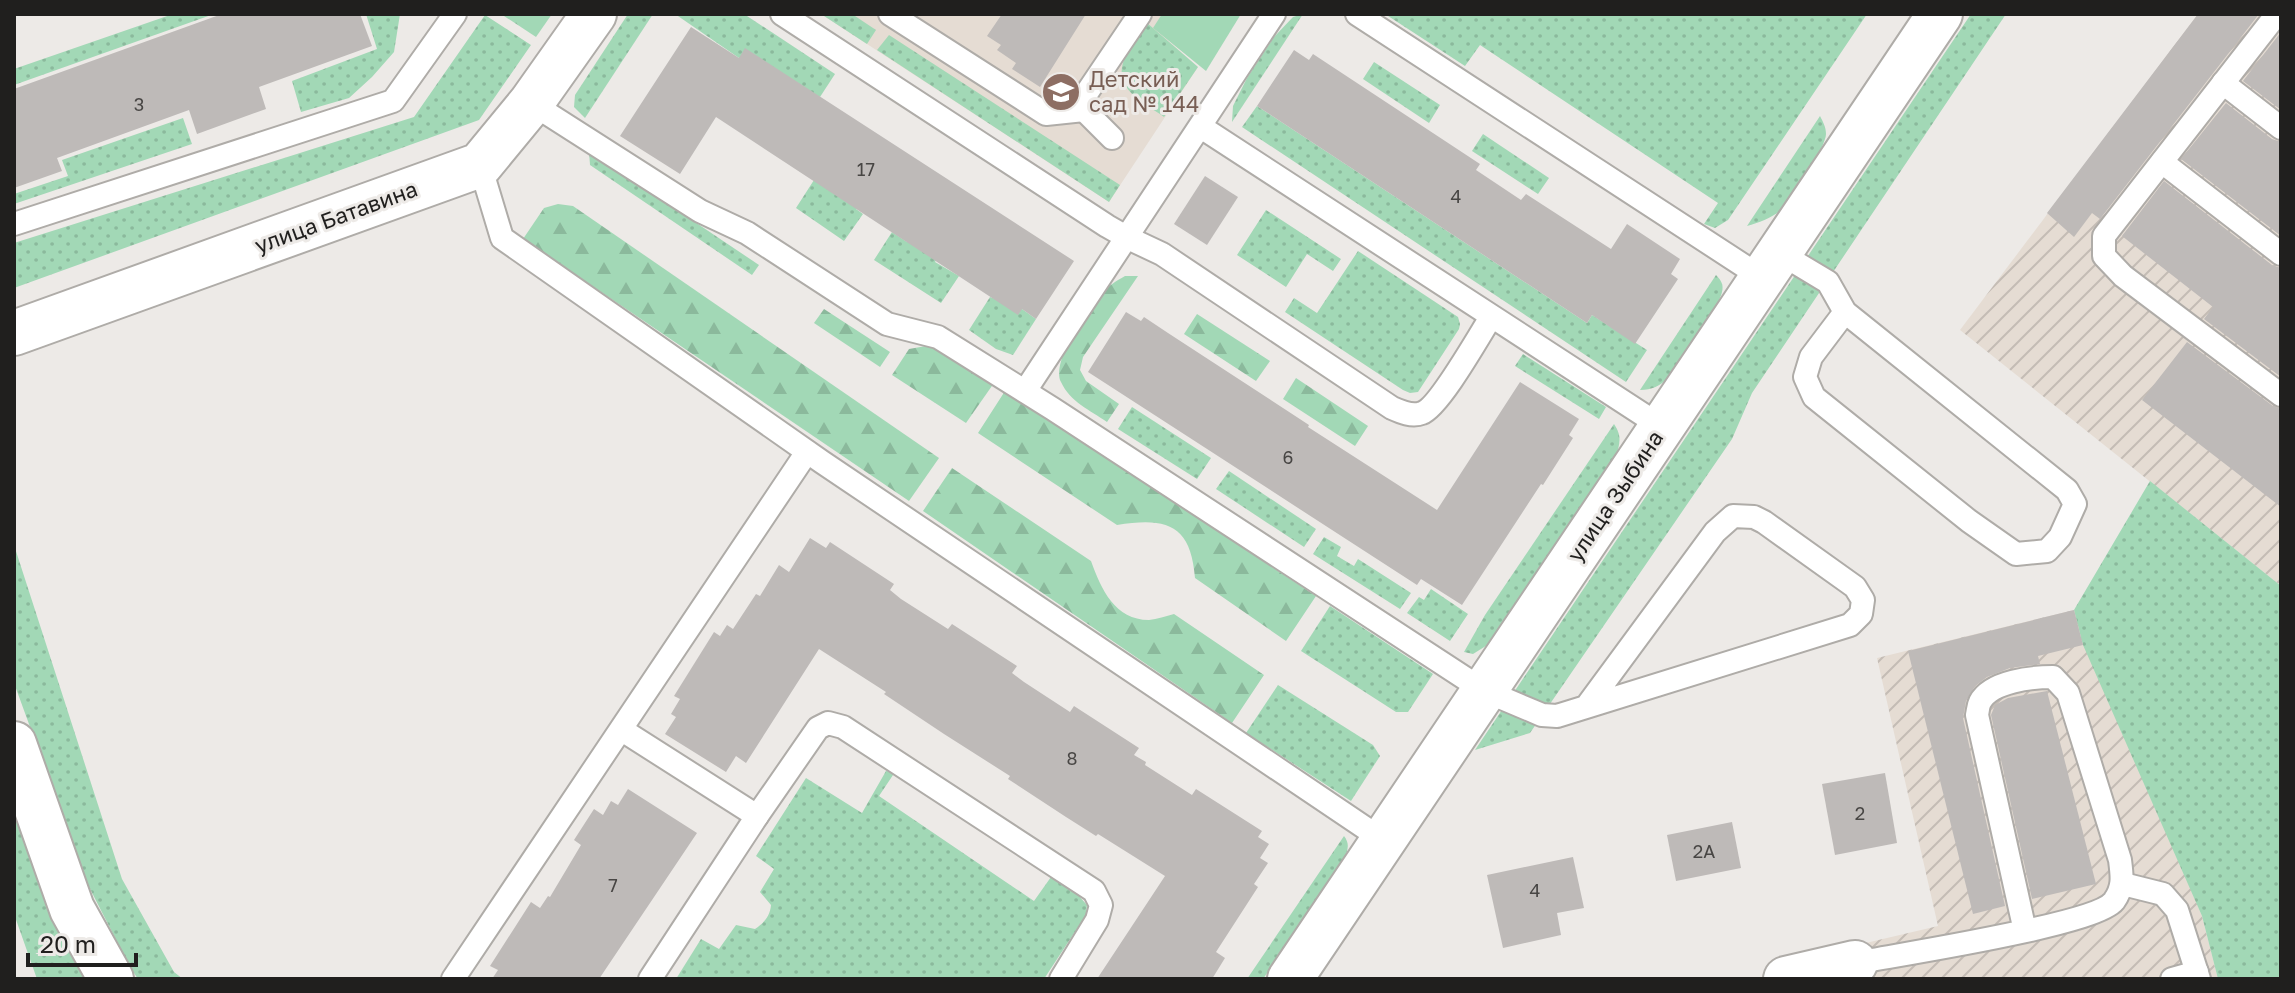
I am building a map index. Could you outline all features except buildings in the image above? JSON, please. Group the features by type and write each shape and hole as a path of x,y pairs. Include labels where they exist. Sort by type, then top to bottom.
{"street":[{"path":"480,165 531,103 594,14"},
{"name":"улица Зыбина","path":"1290,979 1940,14"},
{"name":"улица Батавина","path":"14,333 480,165"},
{"path":"14,744 72,909 111,979"},
{"path":"1786,979 1857,971"}],"lane":[{"path":"14,224 393,101 455,14"},
{"path":"782,14 1128,238 1162,254 1392,408 1407,414 1422,413 1436,402 1491,317"},
{"path":"890,14 1046,114 1084,110"},
{"path":"1084,110 1086,94 1140,14"},
{"path":"1025,391 1274,14"},
{"path":"1357,14 1770,264 1828,282 1845,312 2067,490 2075,504 2060,537 2047,551 2016,554 1969,521 1814,397 1805,377 1811,357 1845,312"},
{"path":"2277,14 2104,236 2104,256 2123,276 2281,395"},
{"path":"2223,83 2281,128"},
{"path":"531,103 700,211 747,233 887,324 938,337 1483,690 1542,715 1557,716 1586,707 1850,625 1861,614 1863,600 1855,587 1764,522 1754,517 1733,516 1715,532 1586,707"},
{"path":"1084,110 1112,138"},
{"path":"1201,127 1662,427"},
{"path":"2162,162 2281,254"},
{"path":"480,165 502,238 807,452 1383,840"},
{"path":"453,979 807,452"},
{"path":"1857,971 2025,931 2091,914 2112,903 2123,884 2120,860 2068,693 2053,677 2032,677 1993,688 1980,700 1977,715 2025,931"},
{"path":"650,979 818,728 828,723 843,727 1094,891 1101,905 1097,920 1061,979"},
{"path":"622,730 757,816"},
{"path":"2123,884 2163,894 2177,910 2198,976 2172,979"}],"shaded area":[{"name":"Детский сад № 144","path":"821,14 1162,14 1154,28 1198,67 1109,202"},
{"path":"2198,14 2281,14 2281,586 1960,330"},
{"path":"2074,610 2202,916 2218,979 1803,979 1802,958 1938,926 1877,658"}],"green space":[{"path":"173,14 214,14 14,85 14,69"},
{"path":"366,14 400,14 394,52 349,98 301,112 292,81 377,49"},
{"path":"501,14 552,14 536,37"},
{"path":"628,14 653,14 585,118 574,107 575,95"},
{"path":"675,14 744,14 835,74 820,97 739,58"},
{"path":"821,14 852,14 876,30 867,44"},
{"path":"1162,14 1241,14 1206,71 1153,28"},
{"path":"1303,14 1232,122 1233,106 1247,78 1274,37 1293,17"},
{"path":"1385,14 1867,14 1728,220 1715,228 1704,224 1718,203 1480,45 1465,66"},
{"path":"1971,14 2006,14 1752,393 1732,439 1530,733 1475,750"},
{"path":"485,15 531,45 479,120 14,288 14,243 414,117"},
{"path":"1146,22 1198,67 1164,117 1133,95 1122,77 1127,52"},
{"path":"889,35 1120,185 1109,202 877,50"},
{"path":"1374,62 1440,105 1429,123 1363,79"},
{"path":"1257,106 1587,323 1592,315 1647,350 1626,382 1242,127"},
{"path":"1820,116 1825,141 1800,185 1777,213 1747,226"},
{"path":"183,118 192,144 14,204 14,194 68,176 62,160"},
{"path":"1483,134 1549,178 1538,194 1472,151"},
{"path":"589,151 759,265 752,275 590,165"},
{"path":"814,180 860,203 856,209 863,214 844,241 796,208"},
{"path":"558,204 573,206 939,458 909,501 523,239 544,208"},
{"path":"1266,210 1341,259 1333,271 1307,254 1286,287 1237,255"},
{"path":"892,232 907,242 911,236 939,255 935,262 959,276 941,303 874,260"},
{"path":"1358,251 1458,317 1459,329 1418,392 1403,390 1285,312 1294,298 1317,313"},
{"path":"1716,275 1723,287 1720,299 1698,336 1668,378 1656,387 1640,390"},
{"path":"1125,276 1138,276 1083,357 1080,370 1086,381 1119,404 1107,422 1070,395 1059,373 1066,349 1087,312 1106,289"},
{"path":"990,297 1022,309 1036,319 1013,355 996,349 969,330"},
{"path":"824,309 890,352 880,367 814,323"},
{"path":"1197,314 1270,361 1256,381 1184,334"},
{"path":"926,346 940,348 994,383 966,423 892,375 909,349"},
{"path":"1523,354 1606,407 1599,419 1515,366"},
{"path":"1296,378 1368,426 1355,446 1283,399"},
{"path":"1005,391 1316,596 1286,641 1195,578 1188,546 1173,528 1149,522 1117,525 978,433"},
{"path":"1132,407 1211,458 1197,479 1118,429"},
{"path":"1614,424 1620,440 1616,456 1489,644 1473,654 1464,652 1485,615"},
{"path":"952,468 1091,561 1111,601 1127,615 1149,620 1174,614 1264,675 1232,723 923,511"},
{"path":"1229,471 1316,529 1304,547 1216,489"},
{"path":"2150,481 2281,586 2281,979 2218,979 2202,916 2083,645 2074,610"},
{"path":"1324,537 1341,547 1337,556 1354,566 1358,559 1411,593 1400,609 1313,554"},
{"path":"14,545 122,879 174,972 183,979 138,979 87,883 14,683"},
{"path":"1431,589 1468,614 1450,641 1407,613 1419,597 1424,600"},
{"path":"1330,606 1433,674 1408,712 1396,712 1301,651"},
{"path":"1278,685 1373,745 1380,756 1351,801 1246,733"},
{"path":"886,771 895,772 879,796 1034,901 1051,877 1087,905 1086,915 1044,979 676,979 701,939 719,949 736,925 755,929 766,918 771,905 760,892 774,869 756,856 806,778 862,813"},
{"path":"14,796 92,979 37,979 14,914"},
{"path":"1344,836 1348,845 1343,861 1263,979 1247,979"}],"place":[{"name":"Детский сад № 144","path":"1061,92"}]}
